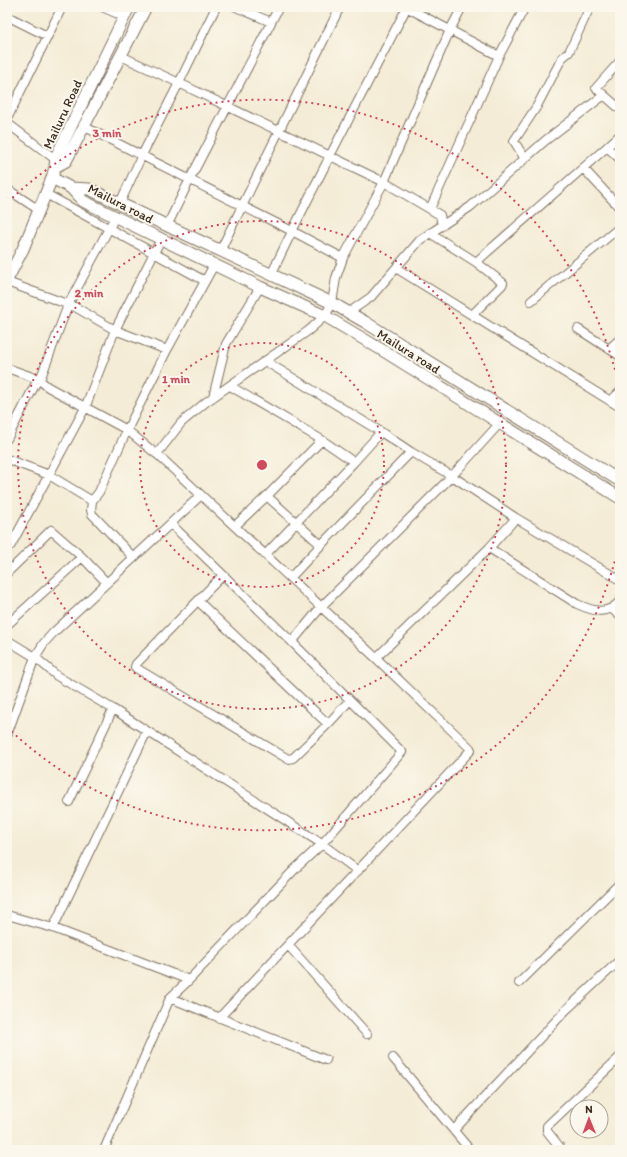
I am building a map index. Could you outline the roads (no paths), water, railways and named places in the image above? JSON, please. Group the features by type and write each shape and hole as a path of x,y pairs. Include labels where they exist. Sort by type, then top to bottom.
{"street":[{"path":"7,119 62,7"},
{"path":"102,7 127,12"},
{"path":"56,168 66,161 146,7"},
{"path":"120,204 142,155 216,7"},
{"path":"236,7 271,22"},
{"path":"167,226 279,7"},
{"path":"220,251 340,7"},
{"path":"271,275 330,156 407,7 499,56"},
{"path":"158,454 181,424 213,397 308,331 325,316 332,303 336,278 343,258 384,182 450,30 462,7"},
{"path":"430,209 499,56 525,7"},
{"path":"525,159 514,141 537,106 562,58 569,52 590,7"},
{"name":"Mailuru Road","path":"7,281 46,194 56,168 56,156 127,12"},
{"path":"7,16 47,36"},
{"path":"120,56 228,106 384,182 440,215 442,226"},
{"path":"620,61 596,88 620,109"},
{"path":"348,313 371,297 420,240 470,208 546,140 604,95"},
{"path":"7,123 56,168 71,188"},
{"path":"85,127 242,205 343,258"},
{"path":"476,262 620,135"},
{"path":"607,147 620,159"},
{"path":"583,168 620,208"},
{"name":"Mailura road","path":"71,188 89,189 332,303 620,481"},
{"name":"Mailura road","path":"71,188 81,200 260,287 325,316 620,498"},
{"path":"7,189 39,210"},
{"path":"46,194 204,281"},
{"path":"7,439 38,379 40,380 68,305 115,217"},
{"path":"530,301 620,227"},
{"path":"430,233 476,262 503,284 472,315"},
{"path":"7,543 11,545 85,408 115,330 161,239"},
{"path":"133,557 92,514 92,501 99,492 127,430 167,350 214,265"},
{"path":"396,268 620,407"},
{"path":"7,281 76,307 115,330 167,350"},
{"path":"213,397 226,344 260,287"},
{"path":"578,329 620,356"},
{"path":"610,349 620,339"},
{"path":"264,362 381,432 516,518 620,580"},
{"path":"7,368 38,379 48,387 127,430 158,454 376,658 471,750 219,1018"},
{"path":"230,386 322,440 354,462"},
{"path":"610,401 620,392"},
{"path":"292,642 321,607 452,476 500,423"},
{"path":"265,555 381,432"},
{"path":"235,526 322,440"},
{"path":"290,578 320,545 411,452"},
{"path":"7,459 49,475 92,501"},
{"path":"7,735 35,657 44,643 133,557 202,495"},
{"path":"268,495 269,498 320,545"},
{"path":"376,658 489,548 516,518"},
{"path":"104,1150 170,998 295,869 322,844 402,752 173,526 169,525"},
{"path":"7,573 50,530 82,557 107,583"},
{"path":"489,548 577,604 591,610 612,609 620,601"},
{"path":"7,625 82,557"},
{"path":"223,575 136,664 136,668 288,759 293,758 350,700"},
{"path":"198,601 328,724"},
{"path":"612,609 620,616"},
{"path":"7,640 35,657 57,676 112,709 322,844 358,871"},
{"path":"69,802 112,709"},
{"path":"53,928 147,732"},
{"path":"519,983 620,883"},
{"path":"7,916 53,928 189,980"},
{"path":"288,945 367,1034"},
{"path":"454,1130 566,1010 620,960"},
{"path":"170,998 326,1060"},
{"path":"562,1150 547,1131 547,1126 620,1057"},
{"path":"393,1058 470,1150"}]}
